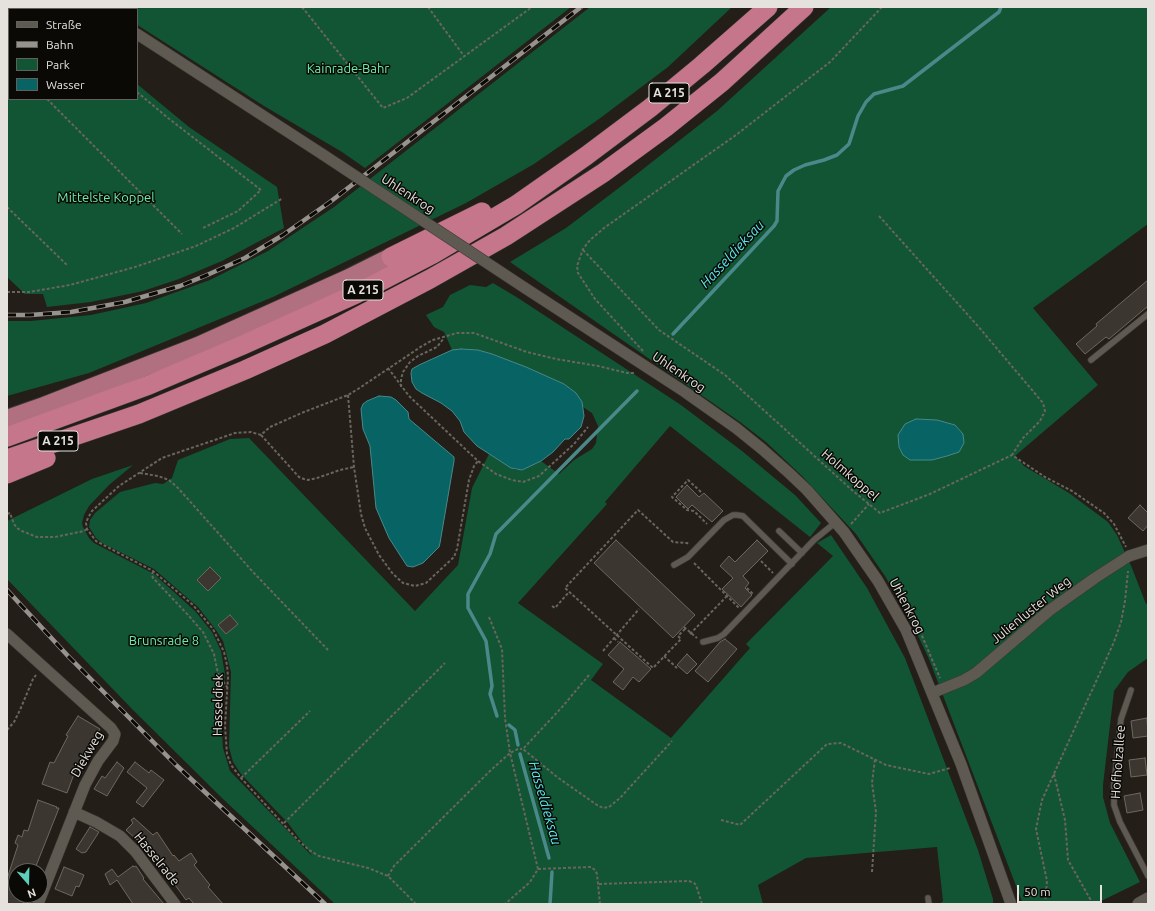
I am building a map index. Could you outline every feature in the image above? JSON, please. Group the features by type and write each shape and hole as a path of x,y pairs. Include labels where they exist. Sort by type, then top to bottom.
{"highway":[{"name":"A 215","path":"7,438 203,363 356,294 433,254 516,206 586,156 650,108 768,7"},
{"name":"A 215","path":"7,459 109,424 182,396 285,353 417,286 506,236 603,173 666,127 722,82 804,7"},
{"path":"7,419 198,346 342,281 564,171"},
{"path":"7,474 47,458 109,424"}],"street":[{"name":"Uhlenkrog","path":"138,35 525,288 643,369 706,407 762,449 806,490 836,522 853,544 878,581 906,630 961,764 1011,904"},
{"name":"Julienluster Weg","path":"932,693 964,680 976,673 1050,610 1129,556 1148,550"},
{"name":"Diekweg","path":"7,634 111,728 115,734 113,741 98,761 85,785 38,904"},
{"name":"Hasselrade","path":"74,812 96,822 120,836 134,851 175,904"},
{"path":"1139,904 1148,899"}],"lane":[{"path":"1091,360 1148,314"},
{"path":"674,565 688,557 729,517 733,515 743,516 792,564"},
{"path":"703,642 718,638 724,634 814,540 836,522"},
{"path":"779,531 802,553"},
{"name":"Hofholzallee","path":"1131,690 1121,720 1114,785 1114,805 1120,822 1148,876"},
{"path":"928,898 929,904"}],"path":[{"path":"302,7 383,108 407,98 532,7"},
{"path":"428,7 464,56"},
{"path":"261,435 270,427 348,395 433,340 457,333 474,333 527,352 627,373 643,369 647,354 595,299 578,273 577,266 583,249 590,240 604,228 736,135 830,62 882,7"},
{"path":"138,93 261,190 238,211 203,228"},
{"path":"48,100 182,234"},
{"path":"7,292 29,292 70,285 142,265 196,246 234,228 283,198"},
{"path":"7,207 67,265"},
{"path":"879,216 977,325 1043,403 1045,411 1040,421 1023,438 1012,455 1072,491 1104,513 1122,536 1129,556 1125,601 1121,622 1114,642 1042,800 1036,828 1047,881 1045,904"},
{"name":"Holmkoppel","path":"583,249 659,330 725,376 880,513 930,494 1012,455"},
{"path":"402,387 404,372 410,362 418,356 437,347 444,337"},
{"path":"388,368 402,387 424,411 478,461 496,474 512,480 523,482 539,476 574,444 588,426"},
{"path":"348,395 354,467 361,514 365,528 372,542 393,574 403,583 415,586 426,582 454,557 457,549 469,480 474,466 478,461"},
{"path":"7,514 10,513 17,528 37,537 55,537 84,531 87,529 86,523 92,511 109,494 139,472 162,458 235,433 251,432 261,435 299,477 304,479 313,479 354,467"},
{"path":"139,472 169,480 178,488 253,572 328,650"},
{"path":"701,492 688,480 672,497 687,510 694,511 714,531"},
{"path":"850,526 869,504"},
{"path":"695,550 687,542 673,542 638,510 565,588 653,668 681,639 678,636 684,628 690,634 703,642"},
{"name":"Hasseldiek","path":"87,529 96,541 154,571 193,605 213,629 224,652 227,665 225,711 226,748 231,765 241,778 303,845 319,856 368,868 388,876 416,904"},
{"path":"688,557 745,613"},
{"path":"761,561 779,578"},
{"path":"154,571 152,578 203,632 214,654 218,674 227,687"},
{"path":"552,606 555,608 569,592"},
{"path":"690,634 727,596"},
{"path":"602,651 640,609"},
{"path":"489,617 502,649 505,718 510,753 538,869 530,882 505,904"},
{"path":"614,638 618,642"},
{"path":"664,656 677,668"},
{"path":"284,823 444,663"},
{"path":"7,730 14,722 33,678 43,666"},
{"path":"388,876 394,866 492,769 510,753 518,749 523,749 563,706 589,675"},
{"path":"241,778 310,710"},
{"path":"523,749 557,777 603,808 609,807 620,798 672,741"},
{"path":"721,820 740,825 826,744 841,743 886,765 929,774 961,764"},
{"path":"872,872 876,812 872,783 875,759"},
{"path":"1054,773 1065,820 1068,860 1093,904"},
{"path":"538,869 591,867 597,874 600,904"},
{"path":"599,884 689,881 694,882 696,885 702,904"}],"green space":[{"name":"Mittelste Koppel","path":"7,7 59,8 8,8 8,100 138,100 138,85 189,127 277,187 284,228 222,261 179,279 143,291 91,302 47,307 43,294 25,294 7,277"},
{"name":"Kainrade-Bahr","path":"121,7 571,7 365,168 342,152 264,106 139,26 138,8"},
{"path":"590,7 732,7 668,67 599,119 534,164 466,203 273,297 89,373 7,396 7,321 31,321 91,315 146,303 210,280 268,251 334,207"},
{"path":"831,7 1148,7 1148,224 1033,308 1098,385 1015,456 1024,466 1069,493 1108,522 1117,535 1146,604 1148,603 1148,658 1128,672 1114,691 1103,785 1103,797 1110,823 1140,882 1095,904 1023,904 929,659 913,625 885,576 856,534 802,476 766,442 740,422 510,262 566,228 717,111","holes":["916,419 937,420 955,425 963,434 959,452 932,460 905,424"]},
{"name":"Brunsrade 8","path":"493,283 681,405 742,451 795,495 821,523 810,537 670,426 605,502 607,504 518,603 603,664 591,680 671,738 750,648 746,644 833,556 817,543 831,535 867,588 905,658 978,850 993,899 993,904 940,904 943,901 937,847 806,858 758,885 763,904 335,904 223,799 133,710 7,579 7,521 92,479 133,465 109,485 89,506 84,515 82,523 83,527 89,538 94,543 154,574 195,611 212,632 221,651 225,674 221,717 223,748 230,771 313,857 288,823 241,774 233,762 229,747 231,672 223,641 216,630 198,607 154,569 102,543 96,538 89,527 90,520 95,513 120,492 155,483 163,484 172,478 178,460 230,439 249,438 415,611 458,565 472,488 489,454 516,470 522,470 541,461 559,474 574,460 592,449 596,443 598,426 592,413 583,407 576,393 564,384 492,354 478,350 452,350 444,332 434,327 426,315 443,307 450,295 470,285 486,287"}],"water":[{"path":"452,350 478,350 492,354 564,384 576,393 582,402 584,416 581,427 569,439 565,439 553,452 541,461 522,470 511,468 477,446 464,432 460,421 452,411 416,389 412,382 412,369"},
{"path":"379,396 391,397 396,400 408,412 409,419 454,457 439,547 423,563 413,567 407,566 389,538 376,508 370,446 363,429 361,409 363,404 367,401"},
{"path":"916,419 937,420 955,425 963,434 964,443 959,452 932,460 910,460 903,455 899,447 898,435 905,424"}],"building":[{"path":"1148,280 1148,306 1109,339 1106,337 1085,354 1076,344 1097,326 1096,324"},
{"path":"687,485 699,497 704,493 723,511 712,522 692,505 688,509 676,497"},
{"path":"1140,505 1148,513 1148,525 1143,531 1128,518"},
{"path":"616,540 695,615 673,638 594,563"},
{"path":"757,540 768,551 743,576 749,583 745,588 752,595 741,607 722,589 733,578 720,566 729,556 735,562"},
{"path":"210,567 221,578 208,591 197,580"},
{"path":"230,615 238,624 226,634 218,625"},
{"path":"725,639 737,649 708,682 695,671 720,642"},
{"path":"620,642 651,669 639,682 633,677 623,690 613,682 624,669 608,655"},
{"path":"687,654 697,664 687,674 677,665"},
{"path":"78,716 100,729 74,774 67,793 42,784 50,762 54,763 68,736 66,735"},
{"path":"1147,718 1148,736 1133,738 1131,721"},
{"path":"1145,758 1147,775 1131,777 1129,760"},
{"path":"117,762 124,768 107,796 94,789 102,776 105,778"},
{"path":"135,762 149,773 151,770 164,780 143,807 136,802 147,788 127,772"},
{"path":"1140,793 1143,810 1127,813 1124,796"},
{"path":"38,800 59,808 37,863 12,863 18,845 15,843 18,835 22,837 24,830 28,831"},
{"path":"134,818 153,835 157,832 173,856 174,855 179,861 191,853 197,862 194,865 210,885 208,887 223,904 194,904 189,898 186,900 142,836 137,840 126,830 133,823 131,820"},
{"path":"90,827 99,832 86,852 82,853 76,849"},
{"path":"133,866 136,866 144,878 143,879 164,904 133,904 117,880 110,885 105,874 112,869 118,877"},
{"path":"64,867 84,875 79,887 76,886 72,896 55,889"},
{"path":"8,876 8,903 23,904 7,904"}],"waterway":[{"name":"Hasseldieksau","path":"673,334 774,226 777,221 778,191 786,176 805,165 837,155 849,144 858,116 866,102 874,94 903,86 999,12 1001,7"},
{"name":"Hasseldieksau","path":"497,716 490,694 492,686 486,641 468,608 468,594 490,554 496,534 637,391"},
{"name":"Hasseldieksau","path":"509,725 515,730 518,745"},
{"name":"Hasseldieksau","path":"520,754 549,858"},
{"name":"Hasseldieksau","path":"550,904 552,872"}],"railway":[{"path":"7,315 71,312 125,302 180,286 245,258 283,235 330,202 581,7"},
{"path":"7,590 68,656 176,765 325,904"}]}
